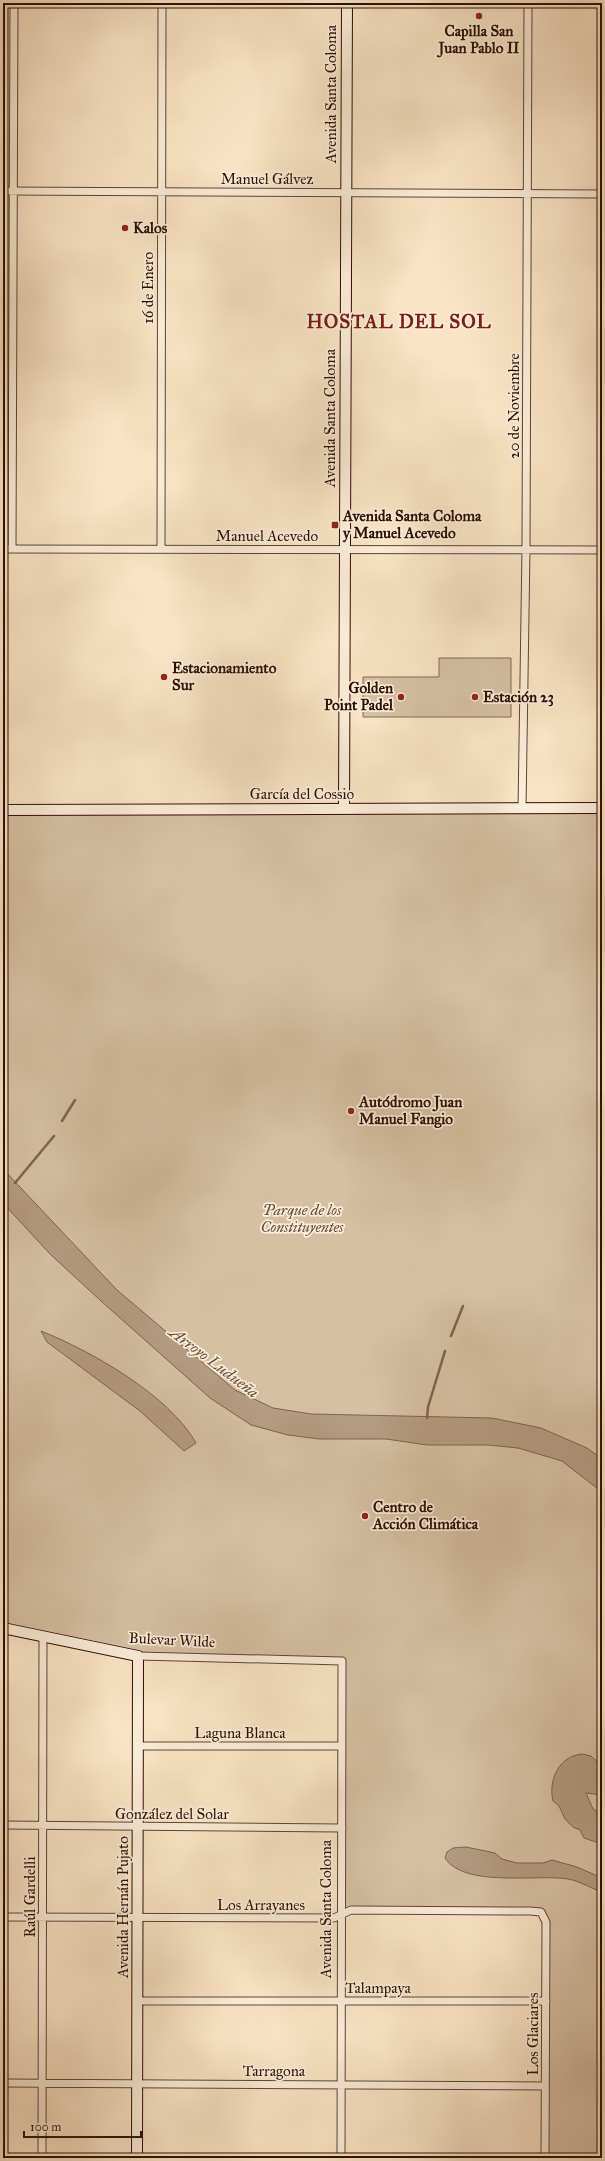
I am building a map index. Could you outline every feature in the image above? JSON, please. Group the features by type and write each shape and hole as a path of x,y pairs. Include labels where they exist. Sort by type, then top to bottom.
{"street":[{"path":"12,549 14,3"},
{"name":"16 de Enero","path":"161,549 162,3"},
{"name":"Avenida Santa Coloma","path":"344,809 347,3"},
{"name":"20 de Noviembre","path":"522,808 526,550 528,3"},
{"name":"Manuel Gálvez","path":"3,191 602,194"},
{"name":"Manuel Acevedo","path":"3,549 602,550"},
{"name":"García del Cossio","path":"3,810 602,808"},
{"name":"Bulevar Wilde","path":"3,1628 138,1656 342,1661"},
{"name":"Raúl Gardelli","path":"42,2158 43,1636"},
{"name":"Avenida Hernán Pujato","path":"137,2158 138,1656"},
{"name":"Avenida Santa Coloma","path":"340,2158 342,1661"},
{"name":"Laguna Blanca","path":"138,1746 342,1746"},
{"name":"González del Solar","path":"3,1825 342,1828"},
{"name":"Los Arrayanes","path":"3,1917 334,1918 351,1910 530,1910 541,1912"},
{"name":"Los Glaciares","path":"541,1912 546,1922 545,2158"},
{"name":"Talampaya","path":"138,2001 546,2001"},
{"name":"Tarragona","path":"3,2083 545,2086"}],"green space":[{"path":"439,658 511,658 511,717 363,717 363,677 439,677"},
{"name":"Parque de los Constituyentes","path":"602,808 602,2158 545,2158 546,1922 541,1912 351,1910 342,1915 342,1661 138,1656 3,1628 3,810"}],"shaded area":[{"name":"Arroyo Ludueña","path":"3,1169 117,1290 235,1390 273,1408 311,1414 492,1418 541,1428 587,1448 602,1459 602,1492 562,1461 518,1448 488,1445 427,1445 386,1439 319,1439 288,1435 251,1425 210,1398 50,1254 3,1203"},
{"path":"41,1331 83,1350 127,1376 167,1408 184,1425 196,1443 184,1451 140,1411 47,1342"},
{"path":"582,1754 591,1756 602,1766 602,1795 586,1793 593,1809 602,1814 602,1844 584,1838 580,1830 573,1827 565,1819 559,1806 553,1801 552,1785 557,1770 567,1759"},
{"path":"466,1847 495,1853 502,1859 517,1863 543,1863 552,1860 577,1867 602,1878 602,1892 577,1881 568,1879 484,1877 468,1873 454,1867 445,1858 447,1852 453,1848"}],"waterway":[{"path":"62,1121 75,1100"},
{"path":"15,1183 54,1136"},
{"path":"451,1336 463,1306"},
{"path":"427,1418 428,1407 445,1351"}],"place":[{"name":"Capilla San Juan Pablo II","path":"479,16"},
{"name":"Kalos","path":"125,228"},
{"name":"Avenida Santa Coloma y Manuel Acevedo","path":"335,525"},
{"name":"Estacionamiento Sur","path":"164,677"},
{"name":"Golden Point Padel","path":"401,697"},
{"name":"Estación 23","path":"475,697"},
{"name":"Autódromo Juan Manuel Fangio","path":"351,1111"},
{"name":"Centro de Acción Climática","path":"365,1516"}],"district":[{"name":"HOSTAL DEL SOL","path":"399,321"}]}
